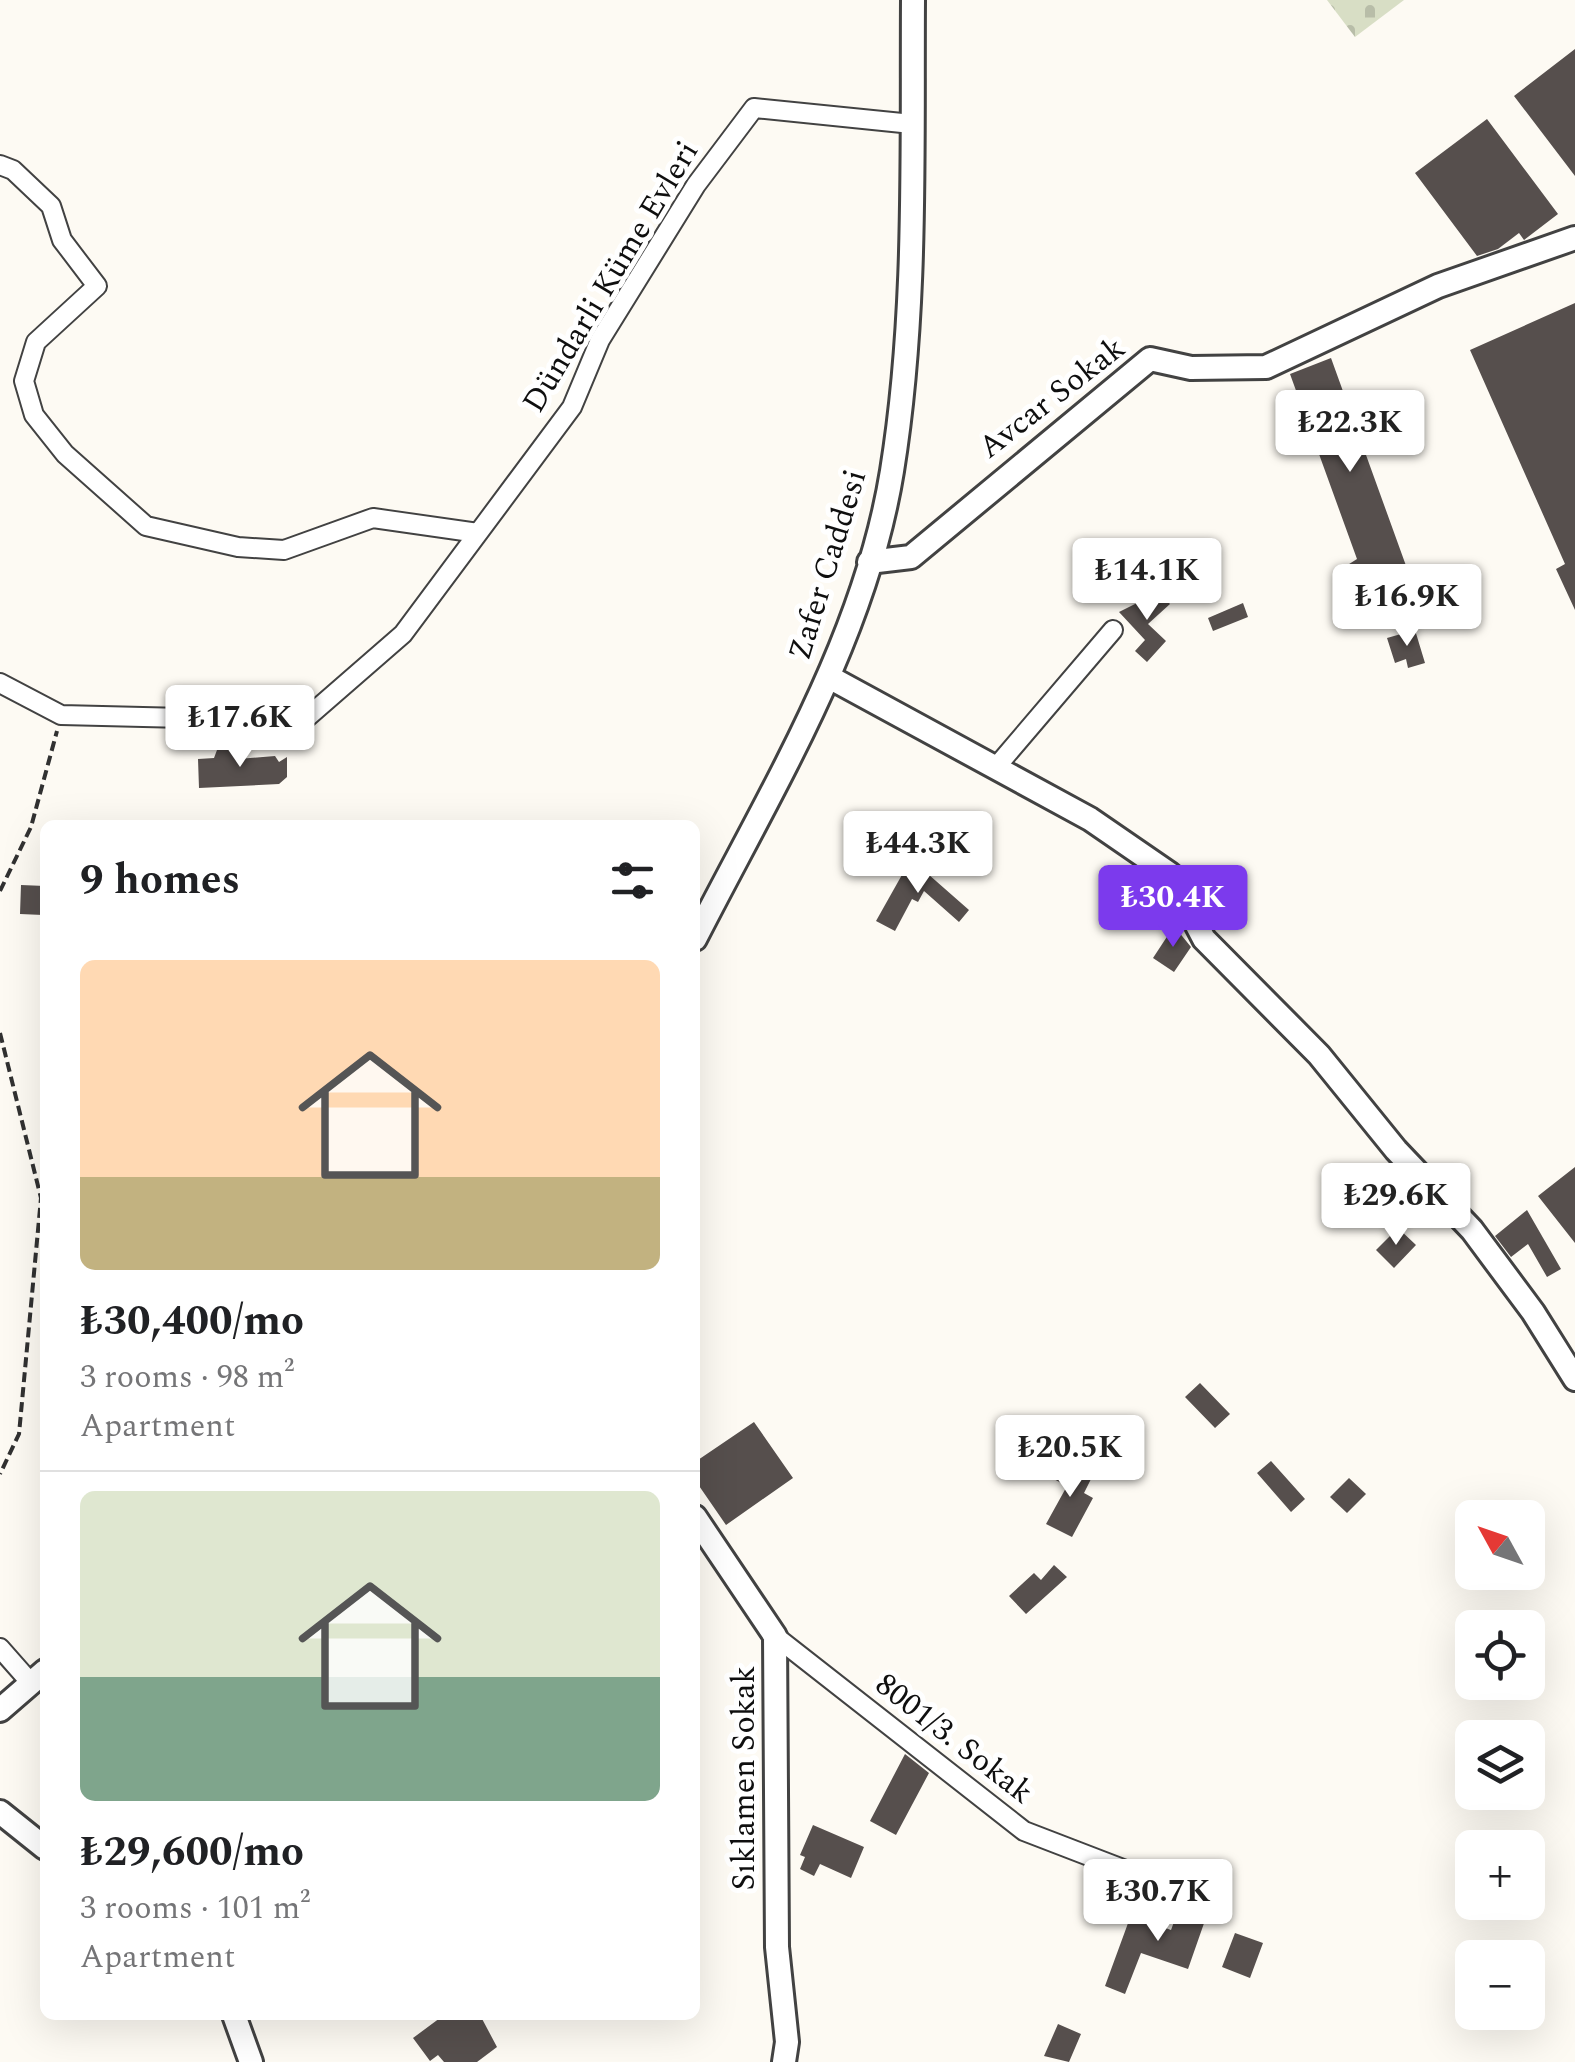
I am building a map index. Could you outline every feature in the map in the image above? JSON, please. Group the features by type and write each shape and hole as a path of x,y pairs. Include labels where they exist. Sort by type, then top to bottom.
{"street":[{"name":"Zafer Caddesi","path":"700,929 829,677 869,562 892,472 908,292 913,0"},
{"name":"Dündarli Küme Evleri","path":"0,684 61,715 303,721 404,634 572,407 600,340 696,185 754,108 912,124"},
{"path":"0,165 13,170 51,206 62,240 97,286 36,342 24,381 34,414 65,454 146,526 190,539 284,550 373,518 478,533"},
{"name":"Avcar Sokak","path":"869,562 911,556 1150,359 1191,368 1266,366 1438,286 1575,238"},
{"path":"997,766 1113,630"},
{"path":"829,677 1090,819 1170,874 1204,939 1319,1056 1396,1150 1472,1230 1533,1312 1575,1379"},
{"name":"Sıklamen Sokak","path":"700,1524 775,1636 776,1947 787,2042 784,2062"},
{"name":"8001/3. Sokak","path":"775,1636 1024,1830 1166,1886"},
{"path":"0,1648 38,1677 0,1710"},
{"path":"0,1812 40,1844"},
{"path":"236,2020 251,2062"}],"path":[{"path":"0,891 31,827 61,715"},
{"path":"0,1033 40,1194"},
{"path":"0,1474 19,1434 40,1209"}],"green space":[{"path":"1327,0 1404,0 1355,37"}],"building":[{"path":"1575,49 1575,176 1514,96"},
{"path":"1487,119 1558,214 1524,240 1519,233 1498,249 1477,256 1415,173"},
{"path":"1575,303 1575,610 1556,569 1565,564 1470,350"},
{"path":"1331,358 1409,574 1368,589 1363,575 1354,580 1346,566 1357,559 1290,374"},
{"path":"1159,592 1170,604 1148,624 1166,641 1147,662 1135,651 1145,640 1119,612"},
{"path":"1243,603 1248,617 1213,631 1208,618"},
{"path":"1415,630 1425,663 1408,668 1406,659 1395,663 1387,638"},
{"path":"237,748 238,759 275,756 279,762 287,757 287,777 279,784 199,788 198,759 214,758 217,750"},
{"path":"912,857 931,869 928,874 969,910 959,922 924,891 918,902 912,899 895,931 876,921"},
{"path":"21,885 40,886 40,915 20,914"},
{"path":"1174,926 1191,947 1174,972 1153,958"},
{"path":"1575,1167 1575,1243 1538,1196"},
{"path":"1527,1210 1561,1269 1547,1277 1528,1244 1511,1257 1495,1236"},
{"path":"1398,1228 1416,1245 1394,1268 1376,1250"},
{"path":"1200,1383 1230,1414 1215,1428 1185,1397"},
{"path":"754,1422 793,1478 726,1525 700,1487 700,1459"},
{"path":"1271,1461 1305,1499 1291,1512 1257,1473"},
{"path":"1058,1462 1091,1479 1084,1493 1093,1498 1072,1537 1046,1524 1067,1486 1050,1477"},
{"path":"1349,1478 1366,1494 1347,1513 1330,1497"},
{"path":"1054,1565 1067,1577 1026,1614 1009,1596 1034,1573 1041,1580"},
{"path":"905,1754 929,1773 896,1835 870,1821"},
{"path":"813,1825 864,1847 851,1878 820,1864 814,1876 800,1869 805,1857 800,1855"},
{"path":"1182,1900 1209,1909 1188,1969 1141,1953 1125,1994 1105,1986 1131,1915 1171,1930"},
{"path":"1235,1933 1263,1943 1250,1978 1222,1967"},
{"path":"437,2020 483,2020 497,2047 477,2062 444,2062 438,2055 430,2061 413,2038"},
{"path":"1058,2024 1081,2034 1069,2062 1044,2056"}]}
